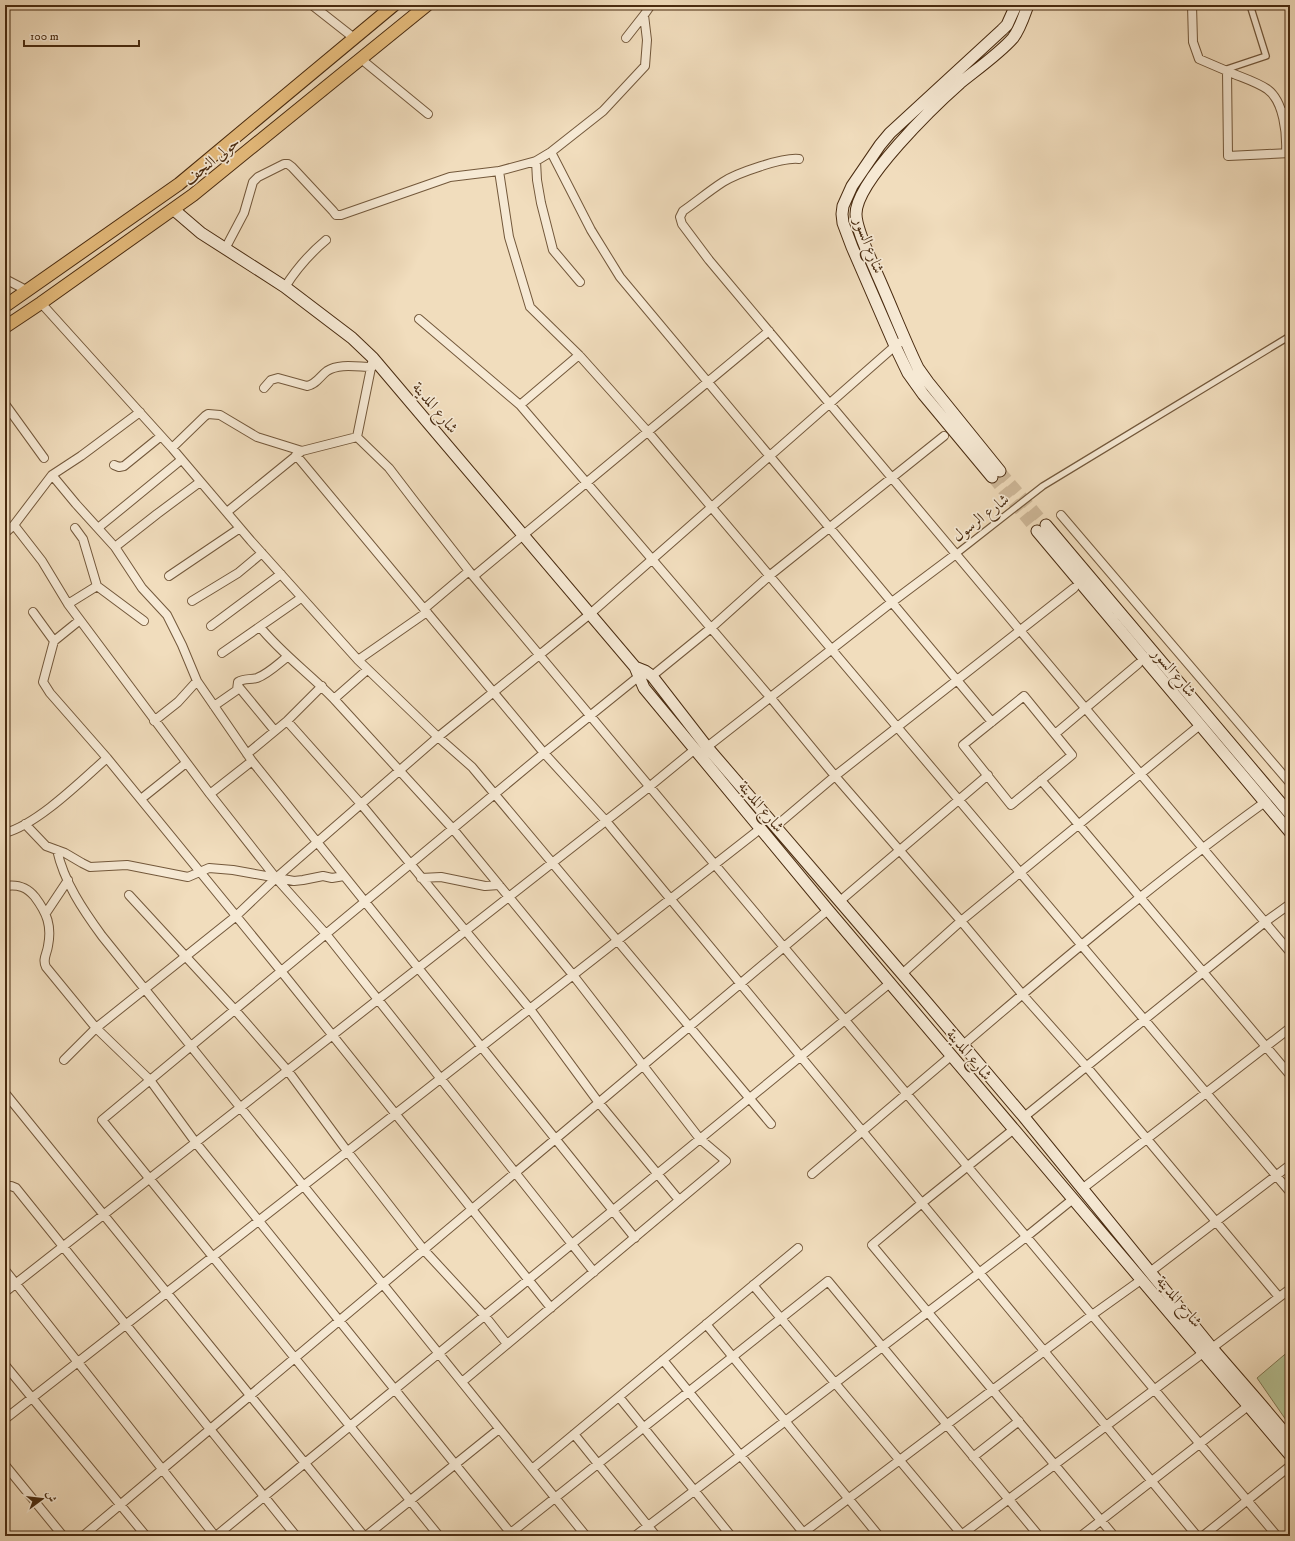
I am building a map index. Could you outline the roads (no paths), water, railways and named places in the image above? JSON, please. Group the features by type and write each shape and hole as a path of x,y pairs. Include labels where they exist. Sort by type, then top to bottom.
{"main road":[{"path":"5,306 179,184 394,5"},
{"name":"حولي النجف","path":"5,327 174,209 427,5"},
{"name":"شارع السور","path":"1016,5 1007,25 890,133 852,186 843,206 843,223 852,247 895,346 908,372 915,383 996,474 918,368 870,256 856,213 859,202 889,155 954,89 1012,38 1028,5"},
{"path":"373,23 370,30 372,37 379,41 386,39"},
{"path":"352,41 362,45 364,52 361,59"},
{"name":"شارع المدينة","path":"174,209 201,234 284,287 352,338 524,535 590,614 776,826 1024,1117 1150,1272 1248,1406 1290,1455"},
{"path":"46,278 47,288 50,291 56,292"},
{"path":"28,291 36,293 41,303"},
{"name":"شارع السور","path":"1290,814 1042,528 1200,725 1290,832"},
{"name":"شارع المدينة","path":"642,673 644,688 694,750 951,1056 1141,1280 1207,1351 1258,1401 1290,1439"}],"street":[{"path":"312,5 352,41"},
{"path":"626,38 651,5"},
{"path":"1192,5 1193,42 1199,59 1267,89 1275,98 1281,112 1285,127 1288,153 1228,156 1225,71"},
{"path":"1225,71 1266,56 1250,5"},
{"path":"225,249 244,213 253,182 258,177 284,164 292,166 336,214 341,215 450,177 499,171 536,161 551,152 603,111 645,66 647,40 644,15"},
{"path":"361,59 428,114"},
{"path":"1281,112 1290,109"},
{"path":"551,152 591,230 620,277 992,722"},
{"path":"799,159 792,158 782,160 724,181 683,211 680,217 682,224 708,260 1290,952"},
{"path":"536,161 537,180 541,203 553,250 580,282"},
{"path":"499,171 509,237 530,307 579,355 648,432 1290,1192"},
{"path":"284,287 301,263 310,253 326,240"},
{"path":"5,279 28,291"},
{"path":"41,303 172,448 301,598 367,670 472,767 771,1124"},
{"path":"419,318 520,405 770,697 835,776 961,921 1022,994 1086,1066 1279,1297"},
{"path":"358,660 524,535 769,331"},
{"name":"شارع الرسول","path":"707,747 831,649 1044,486 1290,336"},
{"path":"64,1060 96,1028 184,956 235,917 276,878 438,737 590,614 829,403 905,339"},
{"path":"520,405 579,355"},
{"path":"264,388 271,380 278,378 307,386 312,385 327,371 344,366 372,362 357,437"},
{"path":"5,404 44,458"},
{"path":"5,533 14,525 52,475 81,456 140,412"},
{"path":"172,448 205,416 212,414 220,415 257,437 299,453 425,611 544,753 606,821 1197,1536"},
{"path":"114,465 119,467 124,466 161,436"},
{"path":"439,1536 102,1120 642,673 711,628 769,576 944,436"},
{"path":"227,512 299,453 357,437"},
{"path":"357,437 389,468 539,655 905,1094 1277,1536"},
{"path":"98,528 181,460"},
{"path":"52,475 115,548 142,588 167,615 182,645 197,681 252,761 344,876 366,901 635,1238"},
{"path":"115,548 200,482"},
{"path":"1061,515 1290,783"},
{"path":"14,525 42,561 68,604 210,794 276,878 326,934 594,1272"},
{"path":"75,528 83,539 97,586 144,621"},
{"path":"168,576 240,528"},
{"path":"192,601 238,573 262,553"},
{"path":"211,626 281,574"},
{"path":"68,604 97,586"},
{"path":"776,826 835,776 1074,588"},
{"path":"222,654 301,598"},
{"path":"33,612 54,640"},
{"path":"80,620 54,640 43,682 50,693 141,799 551,1308"},
{"path":"260,627 287,657 322,686 453,829 573,975 700,1139 726,1161 462,1382"},
{"path":"214,706 236,690 238,682 258,678 270,671 287,657"},
{"path":"1055,734 1138,664"},
{"path":"334,699 367,670"},
{"path":"154,721 178,702 197,681"},
{"path":"238,686 275,731"},
{"path":"247,754 287,721 322,686"},
{"path":"1024,696 1055,734 1072,755 1011,805 963,745 1024,696"},
{"path":"287,721 361,804 530,1009 599,1103 679,1200"},
{"path":"902,974 1019,872 1079,825 1200,725"},
{"path":"5,1292 606,821 694,750"},
{"path":"5,833 25,824 62,797 106,758"},
{"path":"210,794 252,761"},
{"path":"141,799 186,763"},
{"path":"840,901 988,775"},
{"path":"1041,780 1290,1074"},
{"path":"963,1045 1022,994 1202,847 1265,802"},
{"path":"25,824 46,846 65,853 86,865 94,867 127,865 184,876 192,876 209,868 233,870 298,881 323,876 332,878 344,876"},
{"path":"5,1420 760,829"},
{"path":"57,850 60,864 68,880 84,909 99,931 586,1536"},
{"path":"421,878 441,877 485,886 499,885"},
{"path":"46,913 68,880"},
{"path":"5,886 18,885 28,890 46,913 50,933 45,964 96,1028 150,1080 196,1143 455,1464 510,1535 828,1281 1039,1536"},
{"path":"128,895 235,1010 288,1071 347,1151 424,1250 485,1316 508,1344"},
{"path":"1024,1117 1265,922 1290,904"},
{"path":"83,1536 828,910"},
{"path":"5,1270 162,1470 216,1536 890,983"},
{"path":"1082,1189 1290,1028"},
{"path":"812,1174 951,1056"},
{"path":"6,1097 104,1214 365,1536 499,1429"},
{"path":"1014,1130 967,1166 872,1245 1114,1536"},
{"path":"1150,1272 1216,1220 1290,1165"},
{"path":"5,1187 11,1186 16,1188 296,1536"},
{"path":"634,1536 1026,1237 1072,1199"},
{"path":"532,1469 798,1248"},
{"path":"663,1360 803,1535 899,1460 1141,1280"},
{"path":"753,1285 962,1536 1106,1426 1290,1289"},
{"path":"706,1324 879,1536"},
{"path":"5,1364 146,1536"},
{"path":"619,1397 731,1536"},
{"path":"1081,1536 1248,1406"},
{"path":"973,1456 1019,1421"},
{"path":"574,1434 656,1536"},
{"path":"5,1465 63,1536"},
{"path":"1203,1536 1290,1466"}],"tunnel":[{"path":"1000,471 1046,525"},
{"path":"992,477 1037,531"}]}
